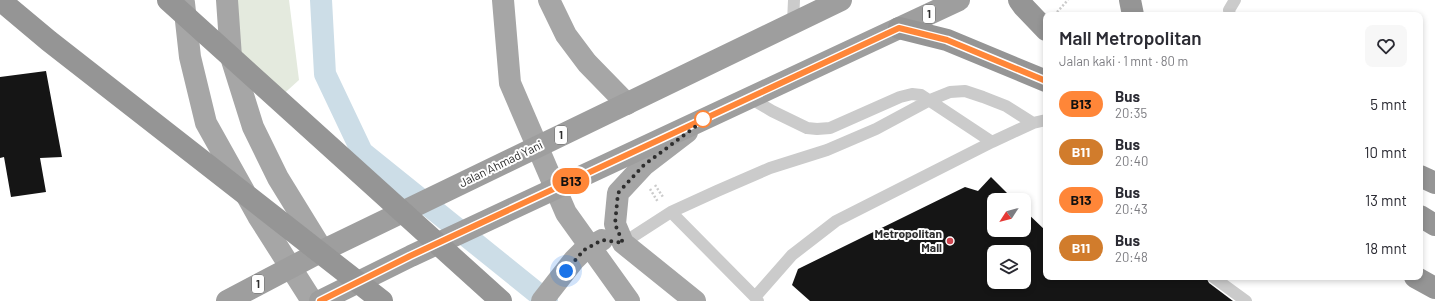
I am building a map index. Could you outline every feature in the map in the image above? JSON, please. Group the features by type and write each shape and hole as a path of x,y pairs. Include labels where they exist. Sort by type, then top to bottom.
{"highway":[{"path":"0,0 49,41 382,301"},
{"path":"168,0 501,301"},
{"name":"Jalan Ahmad Yani","path":"227,301 322,251 841,0"},
{"name":"1","path":"320,301 410,256 959,0"},
{"path":"1019,0 1043,27"},
{"path":"1130,0 1132,12"},
{"path":"899,28 947,40 1043,80"},
{"path":"1423,177 1435,183"},
{"path":"1423,218 1435,225"},
{"path":"1420,280 1435,288"}],"main road":[{"path":"184,0 190,57 206,123 258,216 312,301"},
{"path":"227,0 231,57 253,127 278,178 322,251 351,285"},
{"path":"503,0 510,83 566,213 629,301"},
{"path":"549,0 566,35 587,63 627,104"},
{"path":"695,301 619,234 618,193 644,165 707,118"},
{"path":"542,301 574,260 584,250 602,240 619,234"}],"lane":[{"path":"793,23 794,0"},
{"path":"1230,12 1235,0"},
{"path":"619,234 770,168 827,150 876,129 930,100 950,92 965,91 983,97 1006,106 1033,123"},
{"path":"750,98 772,111 807,128 817,130 830,128 900,97 912,94 921,95 992,142"},
{"path":"671,212 756,299 792,255 836,221 992,142 1033,123 1043,121"},
{"path":"1217,280 1246,301"}],"path":[{"path":"1057,12 1068,0"}],"shaded area":[{"path":"227,0 289,0 299,80 278,99 231,57"}],"building":[{"path":"46,71 62,157 40,158 46,192 11,197 4,157 0,158 0,77"},
{"name":"Metropolitan Mall","path":"991,177 1007,193 987,193 987,237 1031,237 1031,217 1043,228 1043,280 1208,280 1209,283 1233,301 810,301 792,285 798,269 965,187 978,191"}],"waterway":[{"path":"321,0 325,74 362,152 547,301"}],"bus line":[{"name":"B13","path":"320,301 410,256 899,28 947,40 1043,80"}],"place":[{"name":"Metropolitan Mall","path":"950,241"}],"route":[{"path":"566,271 584,250 602,240 623,243 615,224 618,193 644,165 707,118 703,119"}]}
